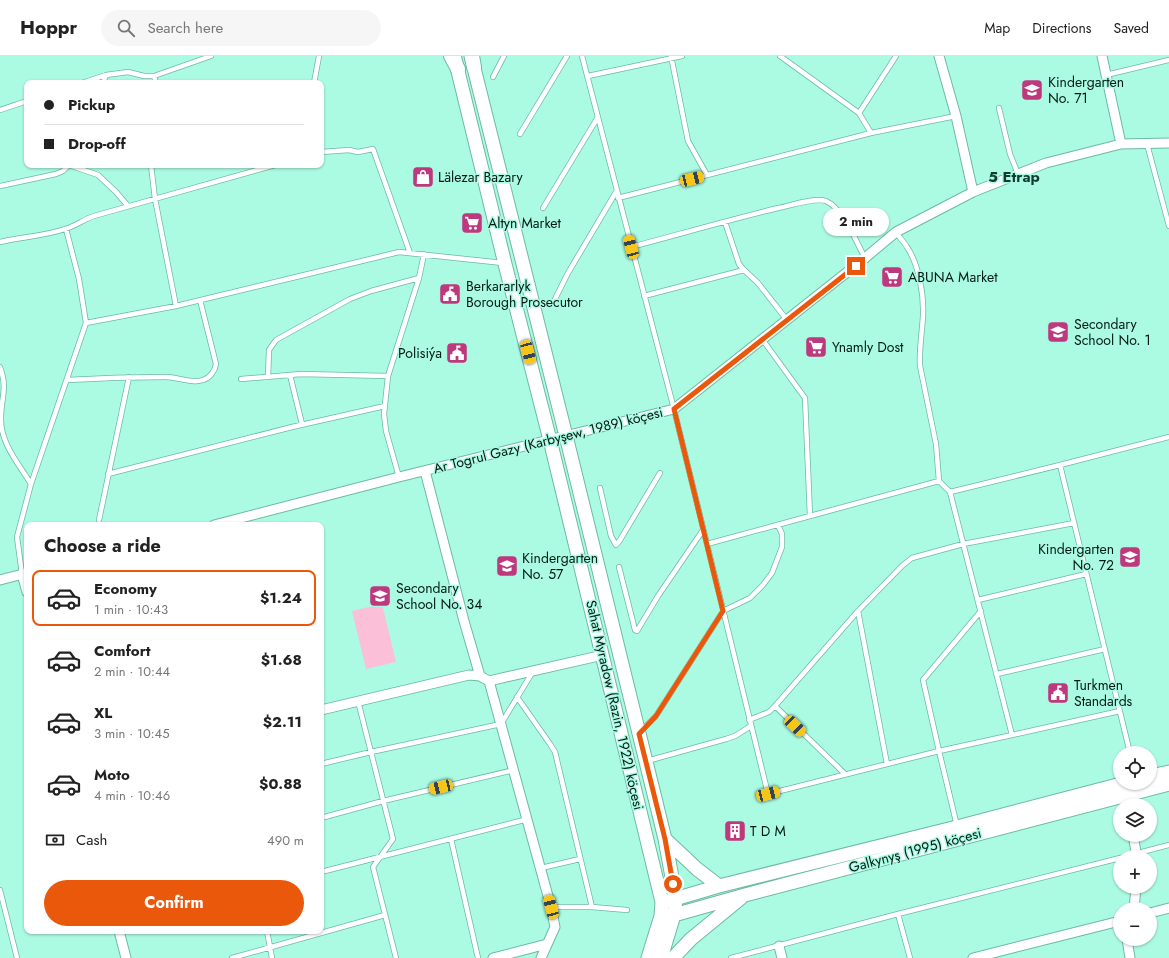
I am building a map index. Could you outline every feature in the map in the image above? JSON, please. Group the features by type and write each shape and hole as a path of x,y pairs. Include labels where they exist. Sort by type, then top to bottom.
{"main road":[{"name":"Sahat Myradow (Razin, 1922) köçesi","path":"455,60 603,655 662,902 668,916 661,958"},
{"path":"472,60 665,839 676,899 668,916"},
{"path":"1157,775 1169,772"},
{"name":"Galkynyş (1995) köçesi","path":"662,902 719,886 957,827 1169,784"},
{"name":"Galkynyş (1995) köçesi","path":"668,916 1124,794"},
{"path":"665,839 697,869 719,886"},
{"path":"673,958 691,938 745,895"},
{"name":"Sahat Myradow (Razin, 1922) köçesi","path":"648,958 668,916"}],"street":[{"path":"939,56 956,116 973,192"},
{"path":"1102,56 1121,144"},
{"name":"Ar Togrul Gazy (Karbyşew, 1989) köçesi","path":"226,522 399,477 674,409 896,232 973,192 1046,163 1121,144 1169,143"},
{"path":"425,471 464,621 480,676"},
{"path":"0,580 24,574"},
{"path":"324,709 470,675 480,676 489,681 603,655"},
{"path":"489,681 528,819 555,927 546,944 541,958"},
{"path":"1157,911 1169,908"},
{"path":"973,958 1113,923"},
{"path":"120,934 126,958"},
{"path":"493,958 546,944"},
{"path":"779,946 782,958"},
{"path":"1129,946 1130,958"}],"lane":[{"path":"91,80 106,75 128,72 144,76 154,76 211,56"},
{"path":"315,80 319,56"},
{"path":"493,77 504,56"},
{"path":"520,134 567,56"},
{"path":"582,56 616,192 674,409 768,794 939,751 1120,711"},
{"path":"588,76 682,56"},
{"path":"780,56 859,113 871,133"},
{"path":"859,113 896,56"},
{"path":"672,57 688,141 707,175"},
{"path":"1106,75 1169,60"},
{"path":"104,80 106,75"},
{"path":"154,76 155,80"},
{"path":"0,110 24,102"},
{"path":"999,108 1010,154 1018,174"},
{"path":"618,198 871,133 956,116"},
{"path":"542,208 598,117"},
{"path":"1148,144 1169,226"},
{"path":"324,152 349,150 358,152 373,149 410,253"},
{"path":"0,186 56,174 66,168"},
{"path":"78,168 98,175 128,206"},
{"path":"152,168 155,199 176,306"},
{"path":"0,242 66,229 86,218 264,168"},
{"path":"554,301 568,273 616,192"},
{"path":"631,247 810,201 823,201 834,207 840,214 848,225 865,258"},
{"path":"725,222 739,264 758,283 787,320"},
{"path":"24,569 18,537 31,484 67,380 70,366 86,323 79,279 66,229"},
{"path":"896,232 908,248 914,261 922,294 923,315 919,354 920,366 936,444 939,481 950,492 1012,736"},
{"path":"86,323 176,306 399,252 505,264"},
{"path":"399,477 386,431 384,414 388,376 419,278 424,254"},
{"path":"644,296 744,270"},
{"path":"268,377 269,350 276,340 350,299 371,291 419,278"},
{"path":"67,380 169,377 197,381 205,380 211,376 216,368 216,364 200,300"},
{"path":"762,340 805,398 810,516"},
{"path":"0,367 4,379 5,391 1,419 4,437 10,451 31,484"},
{"path":"241,380 301,374 388,376"},
{"path":"290,375 302,424"},
{"path":"99,520 129,377"},
{"path":"108,474 302,424 385,406"},
{"path":"950,492 1060,466 1169,437"},
{"path":"1060,466 1128,746"},
{"path":"600,488 611,536 616,545 660,473"},
{"path":"707,544 939,481"},
{"path":"750,720 769,712 776,706 858,611 912,558 963,544 1074,523"},
{"path":"639,734 656,716 723,611 750,598 764,585 772,573 782,547 782,534 778,525"},
{"path":"619,567 635,630 637,631 658,596 703,530"},
{"path":"978,600 1086,574"},
{"path":"858,611 887,764"},
{"path":"957,827 923,680 980,611"},
{"path":"997,674 1104,649"},
{"path":"324,763 501,724 532,672"},
{"path":"517,697 555,752 592,907"},
{"path":"358,701 393,839 373,867 396,958"},
{"path":"776,706 845,774"},
{"path":"645,761 726,739 735,736 751,726"},
{"path":"324,817 383,801 514,770"},
{"path":"324,871 528,819"},
{"path":"451,839 478,958"},
{"path":"1154,850 1169,845"},
{"path":"541,868 580,859"},
{"path":"731,958 1113,860"},
{"path":"0,890 2,904 17,958"},
{"path":"551,907 592,907 627,910"},
{"path":"898,914 910,958"},
{"path":"324,932 385,915"},
{"path":"268,934 272,958"},
{"path":"232,958 317,934"}],"shaded area":[{"path":"382,604 396,662 366,669 352,611"}],"place":[{"name":"Kindergarten No. 71","path":"1032,90"},
{"name":"Lälezar Bazary","path":"423,177"},
{"name":"Altyn Market","path":"472,223"},
{"name":"ABUNA Market","path":"892,277"},
{"name":"Berkararlyk Borough Prosecutor","path":"450,294"},
{"name":"Secondary School No. 1","path":"1058,332"},
{"name":"Ynamly Dost","path":"816,347"},
{"name":"Polisiýa","path":"457,353"},
{"name":"Kindergarten No. 72","path":"1130,557"},
{"name":"Kindergarten No. 57","path":"507,566"},
{"name":"Secondary School No. 34","path":"380,596"},
{"name":"Turkmen Standards","path":"1058,693"},
{"name":"T D M","path":"735,831"}],"district":[{"name":"5 Etrap","path":"1014,177"}],"route":[{"path":"673,884 665,839 639,734 656,716 723,611 674,409 856,266"}]}
